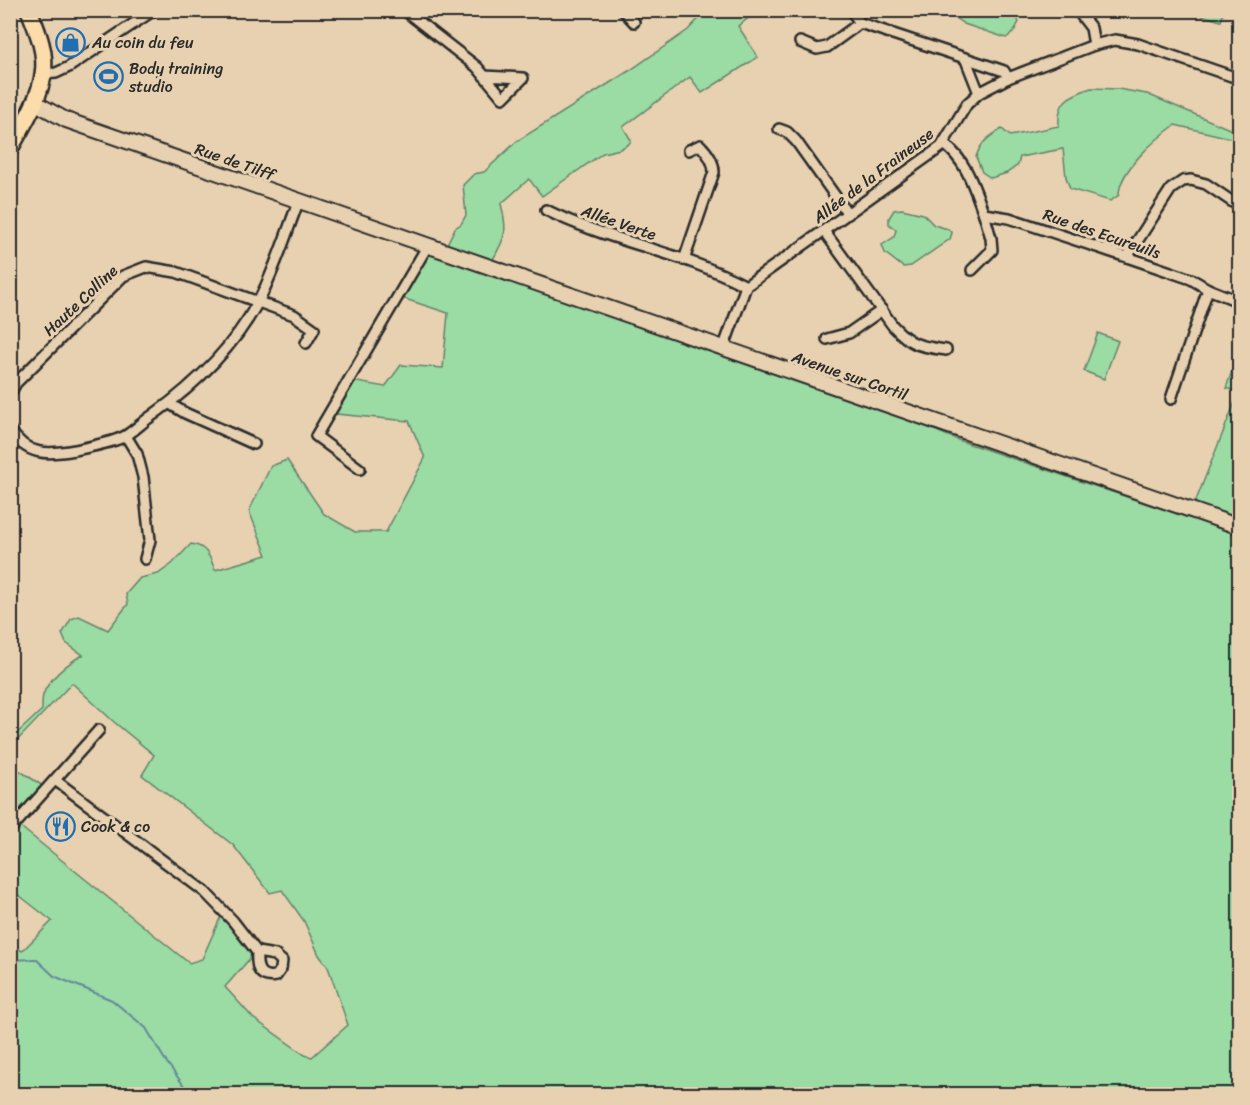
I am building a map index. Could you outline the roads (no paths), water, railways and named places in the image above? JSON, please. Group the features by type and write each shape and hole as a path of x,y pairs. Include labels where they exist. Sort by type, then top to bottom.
{"main road":[{"path":"10,149 34,102 43,74 41,46 29,10"},
{"name":"Rue de Tilff","path":"34,102 66,120 450,252"},
{"name":"Avenue sur Cortil","path":"450,252 1239,527"}],"street":[{"path":"43,74 56,73 69,67 154,10"},
{"path":"405,10 477,67 484,76"},
{"path":"623,10 634,22"},
{"path":"851,10 860,23 1004,71 1008,78"},
{"path":"1077,10 1091,28 1094,45"},
{"path":"800,42 817,49 827,46 860,23"},
{"name":"Allée de la Fraineuse","path":"746,286 928,158 944,144 967,104 979,93 1008,78 1094,45 1114,40 1138,44 1239,79"},
{"path":"966,60 979,93"},
{"path":"779,129 787,132 796,141 848,214"},
{"path":"944,144 955,152 964,165 992,238 992,250 972,270"},
{"path":"684,260 714,172 711,159 700,145 689,150"},
{"path":"1127,257 1171,189 1183,181 1191,180 1206,184 1239,207"},
{"path":"10,430 24,447 46,453 80,449 126,436 170,404 225,351 242,328 268,279 299,200"},
{"name":"Allée Verte","path":"546,210 565,220 684,260 746,286"},
{"name":"Rue des Ecureuils","path":"984,214 1009,218 1127,257 1191,279 1208,289 1238,301"},
{"path":"824,231 905,339 917,346 946,350"},
{"path":"360,469 316,436 428,245"},
{"name":"Haute Colline","path":"10,394 16,383 123,276 146,267 176,272 294,315 314,329 306,343"},
{"path":"723,349 746,286"},
{"path":"1171,399 1208,289"},
{"path":"827,339 849,333 882,310"},
{"path":"170,404 254,444"},
{"path":"126,436 137,454 143,477 150,540 145,559"},
{"path":"10,830 99,730"},
{"path":"55,780 206,892 257,952"}],"waterway":[{"path":"10,960 36,959 54,976 112,1000 146,1028 165,1060 190,1094"}],"place":[{"name":"Au coin du feu","path":"71,42"},
{"name":"Body training studio","path":"108,77"},
{"name":"Cook & co","path":"60,826"}]}
